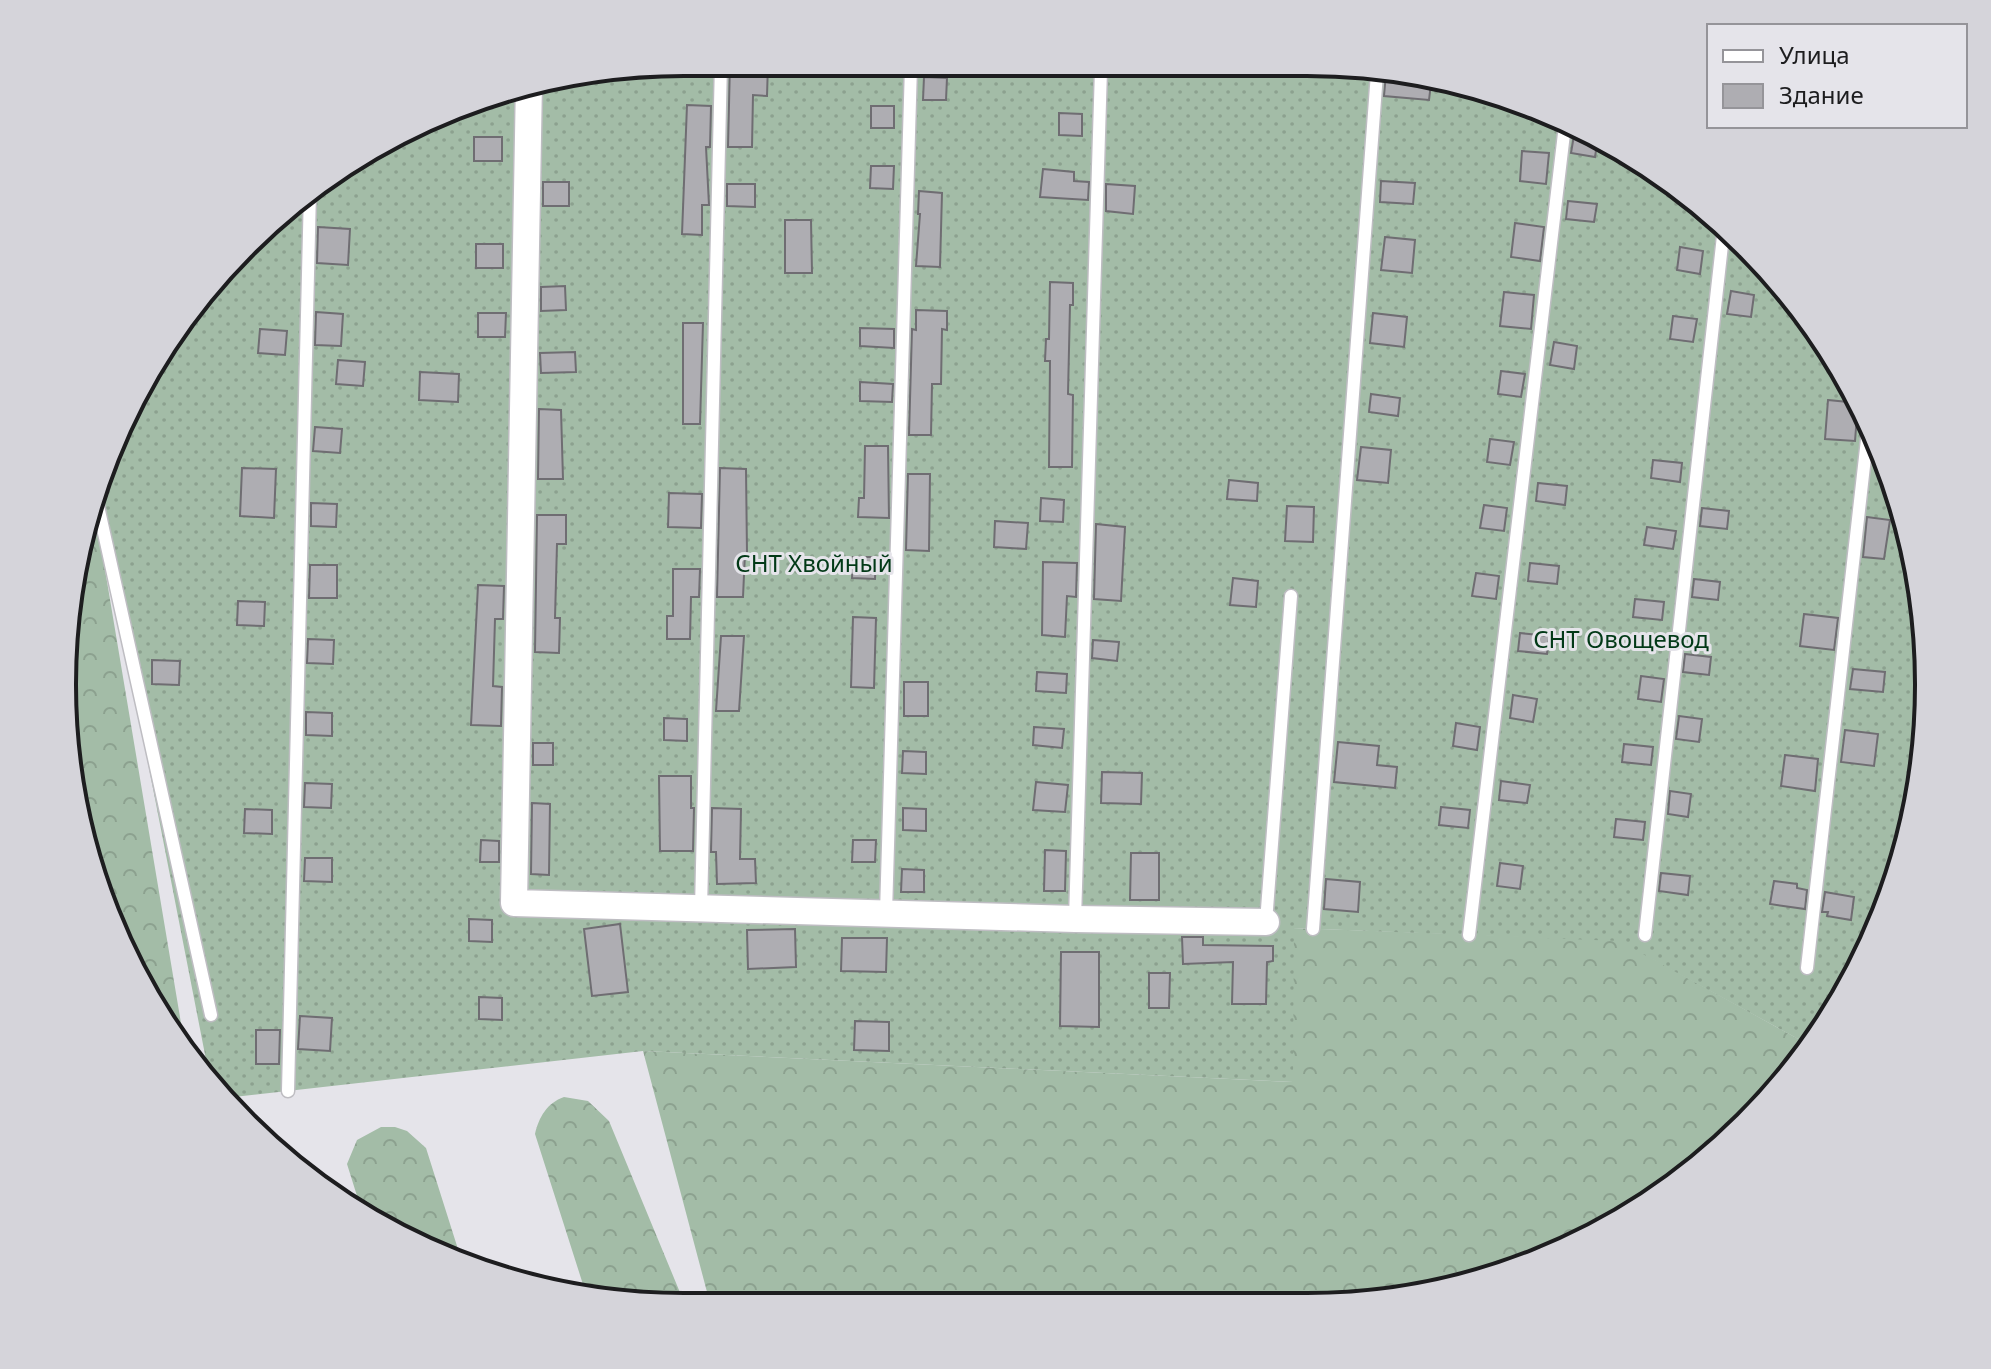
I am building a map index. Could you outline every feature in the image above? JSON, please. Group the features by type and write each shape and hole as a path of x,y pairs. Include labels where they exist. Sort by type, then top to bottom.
{"street":[{"path":"529,97 514,903 1266,922"}],"lane":[{"path":"701,909 721,76"},
{"path":"886,913 911,76"},
{"path":"1075,919 1101,76"},
{"path":"1313,929 1376,80"},
{"path":"1469,935 1564,133"},
{"path":"288,1091 310,205"},
{"path":"1645,935 1722,240"},
{"path":"1807,968 1866,446"},
{"path":"100,516 211,1015"},
{"path":"1266,922 1291,596"}],"green space":[{"name":"СНТ Хвойный","path":"684,76 1346,77 1386,81 1464,97 1539,122 1611,158 1677,202 1737,254 1764,283 1812,346 1852,415 1883,489 1903,566 1914,645 1914,724 1910,764 1894,842 1869,917 1833,989 1800,1040 1619,941 1294,928 1293,1082 643,1051 237,1097 206,1060 100,517 108,489 139,415 179,346 227,283 254,254 283,227 346,179 415,139 489,108 605,81"},
{"path":"98,525 182,1027 158,989 122,917 97,842 81,764 77,724 77,645 81,605"},
{"path":"1293,928 1619,940 1800,1040 1764,1086 1708,1142 1645,1190 1576,1230 1502,1261 1464,1272 1386,1288 1306,1293 707,1293 643,1051 1293,1082"},
{"path":"564,1097 588,1101 609,1121 680,1293 583,1284 535,1134 545,1111"},
{"path":"381,1127 395,1127 407,1131 426,1148 458,1249 415,1230 357,1197 347,1164 357,1140"}],"building":[{"path":"730,76 768,76 767,96 753,95 752,147 728,147"},
{"path":"924,77 947,78 946,100 923,100"},
{"path":"1385,81 1430,89 1429,100 1384,96"},
{"path":"687,105 711,106 710,147 706,147 709,205 702,205 702,235 682,234"},
{"path":"871,106 894,106 894,128 871,128"},
{"path":"1059,113 1082,114 1082,136 1059,135"},
{"path":"474,137 502,137 502,161 474,161"},
{"path":"1574,138 1596,150 1595,157 1571,153"},
{"path":"1522,151 1549,153 1546,184 1520,181"},
{"path":"871,166 894,166 893,189 870,188"},
{"path":"1043,169 1074,172 1074,181 1089,182 1088,200 1040,197"},
{"path":"1381,181 1415,183 1413,204 1380,202"},
{"path":"543,182 569,182 569,206 543,206"},
{"path":"727,184 755,184 755,207 727,206"},
{"path":"1106,184 1135,186 1133,214 1106,211"},
{"path":"919,191 942,193 940,267 916,266"},
{"path":"1568,201 1597,204 1594,222 1566,219"},
{"path":"785,220 811,220 812,273 785,273"},
{"path":"1515,223 1544,227 1540,261 1511,257"},
{"path":"318,227 350,229 348,265 317,263"},
{"path":"1385,237 1415,240 1412,273 1381,270"},
{"path":"476,244 503,244 503,268 476,268"},
{"path":"1680,247 1703,251 1700,274 1677,270"},
{"path":"1050,282 1073,283 1068,394 1073,395 1072,467 1049,467 1050,361 1045,361 1046,339 1049,339"},
{"path":"565,286 566,310 541,311 541,287"},
{"path":"1731,291 1754,295 1751,317 1727,314"},
{"path":"1504,292 1534,295 1531,329 1500,326"},
{"path":"916,310 947,311 947,330 942,329 941,384 932,384 931,435 909,435 912,329 916,330"},
{"path":"316,312 343,314 341,346 315,345"},
{"path":"478,313 506,313 505,337 478,337"},
{"path":"1373,313 1407,317 1404,347 1370,343"},
{"path":"1673,316 1697,319 1693,342 1670,339"},
{"path":"683,323 703,323 700,424 683,424"},
{"path":"860,328 894,329 894,348 860,346"},
{"path":"260,329 287,331 285,355 258,353"},
{"path":"1554,342 1577,346 1574,369 1550,365"},
{"path":"575,352 576,372 541,373 540,353"},
{"path":"338,360 365,362 363,386 336,384"},
{"path":"1501,371 1525,374 1521,397 1498,394"},
{"path":"420,372 459,374 458,402 419,400"},
{"path":"860,382 893,384 892,402 860,401"},
{"path":"1371,394 1400,398 1398,416 1369,412"},
{"path":"1828,400 1845,402 1856,424 1855,441 1825,439"},
{"path":"539,409 561,410 563,479 538,479"},
{"path":"315,427 342,429 340,453 313,451"},
{"path":"1490,439 1514,442 1510,465 1487,462"},
{"path":"865,446 888,446 889,518 858,517 859,498 864,498"},
{"path":"1361,447 1391,450 1388,483 1357,480"},
{"path":"1653,460 1682,463 1680,482 1651,478"},
{"path":"242,468 276,469 274,518 240,516"},
{"path":"720,468 746,469 747,553 743,597 717,597"},
{"path":"908,474 930,474 929,551 906,550"},
{"path":"1229,480 1258,483 1257,501 1227,499"},
{"path":"1538,483 1567,486 1565,505 1536,501"},
{"path":"669,493 702,494 701,528 668,527"},
{"path":"1041,498 1064,500 1063,522 1040,521"},
{"path":"311,503 337,504 336,527 311,526"},
{"path":"1484,505 1507,508 1504,531 1480,528"},
{"path":"1287,506 1314,507 1313,542 1285,541"},
{"path":"1702,508 1729,511 1727,529 1700,526"},
{"path":"537,515 566,515 566,544 557,544 555,618 560,618 559,653 535,652"},
{"path":"1867,517 1890,520 1884,559 1863,557"},
{"path":"995,521 1028,523 1026,549 994,547"},
{"path":"1096,524 1125,527 1121,601 1094,599"},
{"path":"1647,527 1676,531 1673,549 1644,545"},
{"path":"853,557 876,557 875,579 852,578"},
{"path":"1043,562 1077,563 1076,597 1067,596 1065,637 1042,635"},
{"path":"1530,563 1559,566 1557,584 1528,581"},
{"path":"310,565 337,565 337,598 309,598"},
{"path":"673,569 700,569 699,597 691,597 690,639 667,639 667,616 673,616"},
{"path":"1476,573 1499,576 1496,599 1472,596"},
{"path":"1233,578 1258,581 1256,607 1230,605"},
{"path":"1694,579 1720,582 1718,600 1692,597"},
{"path":"478,585 504,586 503,619 495,619 493,686 502,687 501,726 471,725"},
{"path":"1635,599 1664,602 1662,620 1633,617"},
{"path":"238,601 265,602 264,626 237,625"},
{"path":"1804,614 1838,618 1834,650 1800,646"},
{"path":"853,617 876,618 874,688 851,687"},
{"path":"1520,633 1549,636 1547,654 1518,651"},
{"path":"721,636 744,636 739,711 716,711"},
{"path":"308,639 334,640 333,664 307,663"},
{"path":"1093,640 1119,642 1117,661 1092,658"},
{"path":"1685,654 1711,657 1709,675 1683,672"},
{"path":"152,660 180,661 179,685 152,684"},
{"path":"1853,669 1885,672 1883,692 1850,689"},
{"path":"1037,672 1067,674 1066,693 1036,691"},
{"path":"1641,676 1664,679 1661,702 1638,699"},
{"path":"904,682 928,682 928,716 904,716"},
{"path":"1513,695 1537,699 1533,722 1510,718"},
{"path":"306,712 332,713 332,736 306,735"},
{"path":"1679,716 1702,719 1699,742 1676,739"},
{"path":"664,718 687,719 687,741 664,740"},
{"path":"1456,723 1480,727 1477,750 1453,746"},
{"path":"1034,727 1064,729 1062,748 1033,745"},
{"path":"1845,730 1878,734 1874,766 1841,762"},
{"path":"1338,742 1379,746 1377,765 1397,767 1395,788 1334,782"},
{"path":"533,743 553,743 553,765 533,765"},
{"path":"1624,744 1653,747 1651,765 1622,762"},
{"path":"903,751 926,752 926,774 902,773"},
{"path":"1785,755 1818,759 1815,791 1781,786"},
{"path":"1102,772 1142,773 1141,804 1101,803"},
{"path":"659,776 691,776 693,851 660,851"},
{"path":"1501,781 1530,785 1527,803 1499,800"},
{"path":"1036,782 1068,785 1065,812 1033,810"},
{"path":"305,783 332,784 331,808 304,807"},
{"path":"1670,791 1691,794 1688,817 1668,814"},
{"path":"532,803 550,804 549,875 531,874"},
{"path":"1441,807 1470,810 1468,828 1439,825"},
{"path":"712,808 741,809 740,859 755,859 756,883 717,884 716,852 711,852"},
{"path":"903,808 926,809 926,831 903,830"},
{"path":"245,809 272,810 272,834 244,833"},
{"path":"1616,819 1645,822 1643,840 1614,837"},
{"path":"481,840 499,841 499,862 480,862"},
{"path":"853,840 876,840 875,862 852,862"},
{"path":"1045,850 1066,851 1065,891 1044,891"},
{"path":"1131,853 1159,853 1159,900 1130,900"},
{"path":"305,858 332,858 332,882 304,881"},
{"path":"1500,863 1523,866 1520,889 1497,886"},
{"path":"902,869 924,870 924,892 901,892"},
{"path":"1661,873 1690,876 1688,895 1659,891"},
{"path":"1326,879 1360,882 1358,912 1324,909"},
{"path":"1774,881 1797,884 1797,888 1807,890 1805,909 1770,904"},
{"path":"1825,892 1854,897 1851,920 1827,916 1828,912 1822,912"},
{"path":"469,919 492,920 492,942 469,941"},
{"path":"620,924 628,992 592,996 584,929"},
{"path":"795,929 796,967 748,969 747,930"},
{"path":"1182,937 1203,937 1203,945 1273,946 1273,961 1267,962 1266,1004 1232,1004 1233,962 1183,964"},
{"path":"842,938 887,938 886,972 841,971"},
{"path":"1061,952 1099,952 1099,1027 1060,1026"},
{"path":"1149,973 1170,973 1169,1008 1149,1008"},
{"path":"479,997 502,998 502,1020 479,1019"},
{"path":"300,1016 332,1018 330,1051 298,1049"},
{"path":"855,1021 889,1022 889,1051 854,1050"},
{"path":"256,1030 280,1030 279,1064 256,1064"}],"park label":[{"name":"СНТ Овощевод","path":"1621,638"}]}
